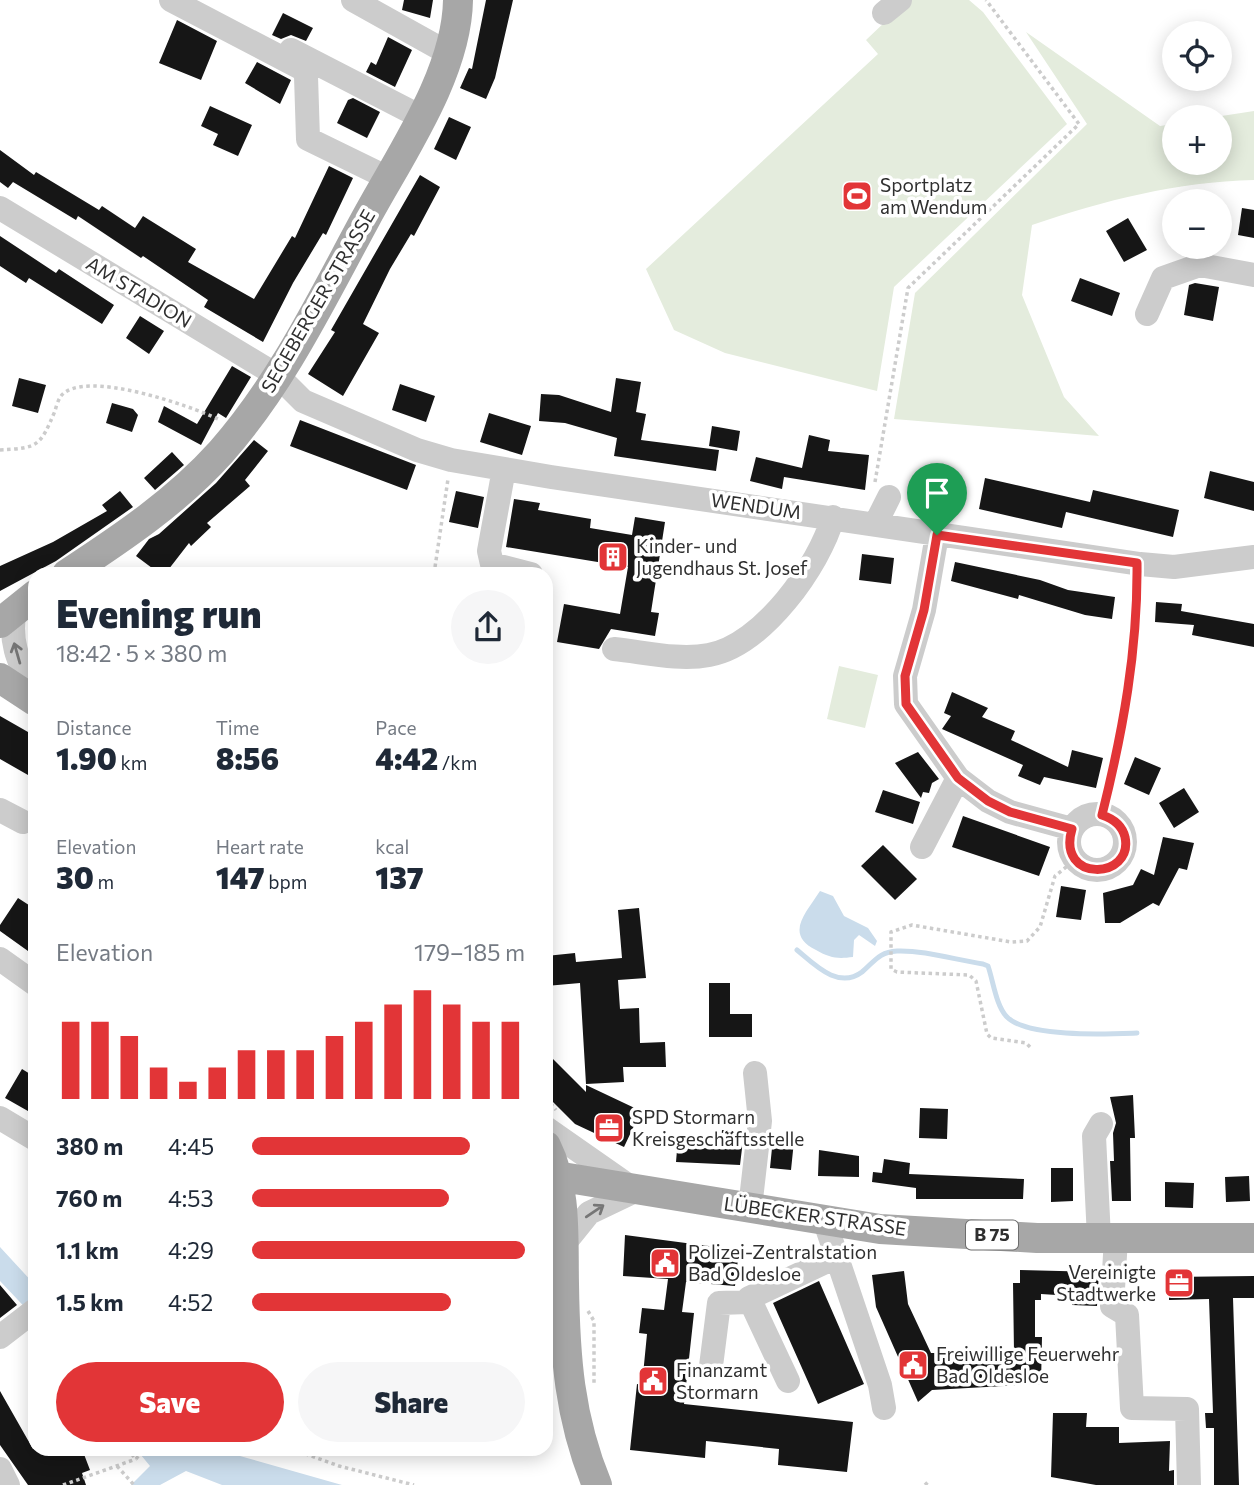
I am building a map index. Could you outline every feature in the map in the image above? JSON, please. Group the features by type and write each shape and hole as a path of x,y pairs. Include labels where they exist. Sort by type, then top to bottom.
{"main road":[{"name":"SEGEBERGER STRASSE","path":"77,567 177,497 221,452 278,376 421,117 449,48 458,0"},
{"path":"0,678 28,696"},
{"name":"LÜBECKER STRASSE","path":"553,1176 825,1222 894,1229 1107,1238 1254,1238"},
{"path":"553,1186 564,1244 576,1427 597,1485"}],"street":[{"path":"171,0 303,69 306,76 308,139 388,178"},
{"path":"204,0 212,10 421,117"},
{"path":"353,0 449,48"},
{"path":"373,0 449,48"},
{"name":"AM STADION","path":"0,208 278,376"},
{"path":"1147,314 1163,278 1200,265 1254,275"},
{"name":"WENDUM","path":"278,376 303,401 417,450 451,460 1137,563 1174,567 1254,557"},
{"path":"504,469 489,551 492,564 504,567"},
{"path":"872,523 889,497"},
{"path":"614,649 695,657 723,651 746,637 797,589 820,552 833,517"},
{"path":"937,535 924,610 905,676 906,704 958,778 988,801 1010,812 1072,829"},
{"path":"17,609 10,633 18,662 28,681"},
{"path":"922,847 958,778"},
{"path":"0,810 23,822"},
{"path":"1102,815 1120,825 1126,844 1121,858 1113,866 1093,870 1075,860 1069,840 1072,829 1088,816 1102,815"},
{"path":"0,959 28,979"},
{"path":"750,1208 760,1121 755,1073"},
{"path":"0,1118 28,1135"},
{"path":"1101,1124 1094,1136 1107,1238 1112,1306 1127,1315 1132,1409 1187,1409 1189,1485"},
{"path":"553,1133 635,1191 589,1213 564,1244"},
{"path":"825,1222 880,1385 884,1408"},
{"path":"748,1302 749,1298 836,1257"},
{"path":"711,1366 719,1303 748,1302"},
{"path":"748,1302 788,1381"},
{"path":"0,1337 27,1316"},
{"path":"0,1469 8,1485"}],"path":[{"path":"872,523 908,288 1079,124 986,0"},
{"path":"0,450 30,449 42,440 61,395 70,390 117,386 175,402 225,422"},
{"path":"435,567 451,460"},
{"path":"1102,815 1128,698 1139,599 1137,563"},
{"path":"1030,1047 1026,1043 991,1038 987,1034 976,981 969,975 897,972 891,968 888,959 891,932 912,925 1011,942 1027,941 1040,927 1055,876 1075,860"},
{"path":"586,1307 594,1321 596,1380 591,1392"},
{"path":"133,1456 136,1459"},
{"path":"63,1485 138,1456"},
{"path":"311,1456 339,1466 414,1485"},
{"path":"117,1466 133,1483"}],"green space":[{"name":"Sportplatz am Wendum","path":"908,0 969,0 983,12 1067,124 894,287 877,391 725,353 674,330 646,269 878,54 866,40"},
{"path":"1026,32 1162,126 1162,175 1232,175 1232,114 1254,111 1254,180 1162,189 1032,225 1022,295 1064,397 1099,436 894,419 915,293 1087,124"},
{"path":"839,666 878,675 865,728 827,719"}],"water":[{"path":"820,891 833,896 844,916 868,928 877,941 875,946 859,935 854,940 853,957 838,958 825,955 806,944 801,937 801,923"},
{"path":"0,1247 28,1277 28,1311 0,1281"},
{"path":"142,1456 240,1456 342,1485 222,1485 186,1471 160,1485 131,1485 150,1466"}],"building":[{"path":"404,0 433,0 430,18 402,10"},
{"path":"486,0 513,0 495,78 486,99 460,88 469,68 472,69"},
{"path":"283,13 313,28 306,41 291,35 281,39 272,35"},
{"path":"177,20 217,41 201,80 159,63"},
{"path":"388,37 412,50 395,87 366,72 371,62 376,65"},
{"path":"257,62 291,80 280,104 245,83"},
{"path":"353,98 380,112 367,138 337,123 348,100"},
{"path":"210,106 252,125 238,156 213,145 218,134 201,126"},
{"path":"449,117 471,127 456,160 434,149"},
{"path":"0,150 34,175 36,172 99,210 102,206 135,228 143,216 196,249 188,262 254,299 292,236 295,238 329,166 353,178 326,235 323,233 293,283 263,342 204,307 208,300 78,216 76,220 13,182 8,188 0,182"},
{"path":"420,175 440,187 414,236 411,234 390,269 363,324 379,333 343,396 308,374 335,332 331,330"},
{"path":"1242,208 1254,210 1254,238 1238,235"},
{"path":"1128,218 1147,250 1124,262 1106,231"},
{"path":"0,236 56,273 59,269 114,305 102,324 29,278 26,283 0,266"},
{"path":"1080,278 1120,293 1112,316 1071,301"},
{"path":"1195,283 1219,287 1213,321 1184,315 1189,285"},
{"path":"140,316 164,331 149,354 126,338"},
{"path":"232,366 251,377 226,418 218,413 201,445 158,422 164,406 197,424"},
{"path":"19,378 46,385 38,413 12,406"},
{"path":"616,378 641,382 636,412 646,414 641,440 719,450 716,471 614,456 617,438 565,423 539,421 541,394 559,395 611,412"},
{"path":"400,384 435,396 426,422 392,410"},
{"path":"112,403 133,409 138,415 132,432 106,423"},
{"path":"489,413 531,426 522,455 480,442"},
{"path":"300,420 416,465 407,490 290,446"},
{"path":"712,426 740,431 737,451 709,446"},
{"path":"809,435 830,440 828,451 869,455 865,490 784,477 782,489 750,481 756,457 802,468"},
{"path":"254,440 268,451 245,480 250,486 207,523 211,527 191,546 189,543 170,567 151,567 136,556 149,539 159,534 216,483"},
{"path":"172,452 184,465 155,490 144,478"},
{"path":"1210,471 1254,482 1254,511 1204,498"},
{"path":"985,478 1090,502 1093,490 1179,510 1173,537 1066,512 1062,528 979,509"},
{"path":"120,491 133,507 56,561 45,567 28,567 28,576 0,591 0,566 53,542 107,511 102,505"},
{"path":"456,491 484,497 478,528 449,522"},
{"name":"Kinder- und Jugendhaus St. Josef","path":"514,499 540,503 538,510 591,519 590,528 632,535 635,517 665,522 651,612 659,613 655,636 611,629 599,649 557,642 564,604 620,614 628,567 506,547"},
{"path":"862,554 894,558 891,584 859,580"},
{"path":"955,562 1040,580 1068,590 1115,597 1112,619 1085,615 1019,595 1018,599 951,581"},
{"path":"1156,602 1182,604 1181,611 1254,624 1254,647 1192,635 1194,625 1155,622"},
{"path":"952,692 988,708 982,717 1015,731 1011,740 1068,767 1072,750 1103,758 1096,788 1044,777 1040,785 1018,776 1023,765 942,729 951,716 944,713"},
{"path":"0,716 28,732 28,775 0,759"},
{"path":"918,752 939,779 932,783 929,793 923,792 921,798 895,763"},
{"path":"1135,757 1161,768 1149,795 1124,784"},
{"path":"1184,788 1199,812 1174,828 1159,803"},
{"path":"883,790 920,802 913,824 875,812"},
{"path":"963,816 1050,847 1039,876 952,847"},
{"path":"1163,837 1194,843 1187,870 1179,868 1159,906 1153,903 1120,923 1105,923 1103,893 1133,885 1141,869 1154,875"},
{"path":"883,845 917,879 895,900 861,866"},
{"path":"1061,886 1086,890 1081,920 1056,917"},
{"path":"18,898 28,904 28,951 0,931 0,925"},
{"path":"639,908 646,978 618,980 620,1009 639,1008 640,1043 665,1042 666,1067 623,1067 624,1082 586,1084 580,983 553,985 553,955 575,953 576,962 622,958 618,910"},
{"path":"709,983 730,983 730,1014 752,1014 752,1037 709,1037"},
{"path":"553,1059 586,1092 586,1085 641,1111 624,1147 575,1124 553,1102"},
{"path":"22,1069 28,1073 28,1111 5,1098"},
{"path":"1133,1095 1135,1138 1130,1138 1131,1201 1112,1201 1110,1161 1114,1161 1113,1133 1116,1123 1110,1097"},
{"path":"920,1108 948,1109 947,1139 919,1138"},
{"path":"722,1130 744,1132 740,1165 676,1162 678,1138 721,1142"},
{"path":"773,1138 794,1141 791,1170 770,1168"},
{"path":"819,1150 859,1156 859,1177 818,1176"},
{"path":"884,1159 910,1163 909,1174 1024,1179 1023,1199 916,1199 916,1188 872,1182 873,1172 882,1173"},
{"path":"1051,1168 1073,1168 1073,1201 1051,1202"},
{"path":"1249,1176 1250,1201 1226,1202 1225,1177"},
{"path":"1165,1182 1194,1183 1193,1208 1165,1207"},
{"path":"625,1235 739,1250 735,1286 686,1282 682,1312 694,1313 684,1404 853,1422 847,1472 778,1465 779,1449 706,1441 705,1458 630,1450 637,1384 642,1385 647,1334 639,1333 642,1308 664,1310 668,1279 623,1276"},
{"path":"1020,1270 1099,1272 1097,1306 1072,1305 1072,1296 1041,1294 1041,1300 1035,1300 1035,1337 1042,1337 1041,1384 932,1390 918,1402 876,1307 872,1275 904,1271 908,1304 931,1353 1014,1352 1013,1283 1020,1283"},
{"path":"1254,1276 1254,1298 1233,1298 1239,1485 1214,1485 1214,1428 1206,1428 1205,1413 1213,1413 1209,1299 1169,1300 1169,1277"},
{"path":"819,1281 864,1384 818,1404 773,1303"},
{"path":"0,1285 17,1305 0,1318"},
{"path":"0,1391 28,1440 28,1456 85,1456 90,1470 82,1473 86,1485 28,1485 0,1445"},
{"path":"1053,1413 1087,1413 1086,1427 1119,1427 1119,1443 1170,1441 1169,1471 1174,1470 1174,1485 1096,1485 1051,1477"}],"waterway":[{"path":"797,950 827,973 844,978 862,972 881,955 897,951 983,964 988,966 1003,1012 1017,1024 1050,1032 1137,1033"}],"place":[{"name":"Sportplatz am Wendum","path":"857,196"},
{"name":"Kinder- und Jugendhaus St. Josef","path":"613,557"},
{"name":"SPD Stormarn Kreisgeschäftsstelle","path":"609,1128"},
{"name":"Polizei-Zentralstation Bad Oldesloe","path":"665,1263"},
{"name":"Vereinigte Stadtwerke","path":"1179,1283"},
{"name":"Freiwillige Feuerwehr Bad Oldesloe","path":"913,1365"},
{"name":"Finanzamt Stormarn","path":"653,1381"}],"route":[{"path":"937,535 1137,563 1139,599 1128,698 1102,815 1120,825 1124,834 1126,844 1121,858 1113,866 1104,870 1093,870 1082,866 1072,854 1069,840 1072,829 1010,812 988,801 958,778 906,704 905,676 924,610 937,535"}]}
